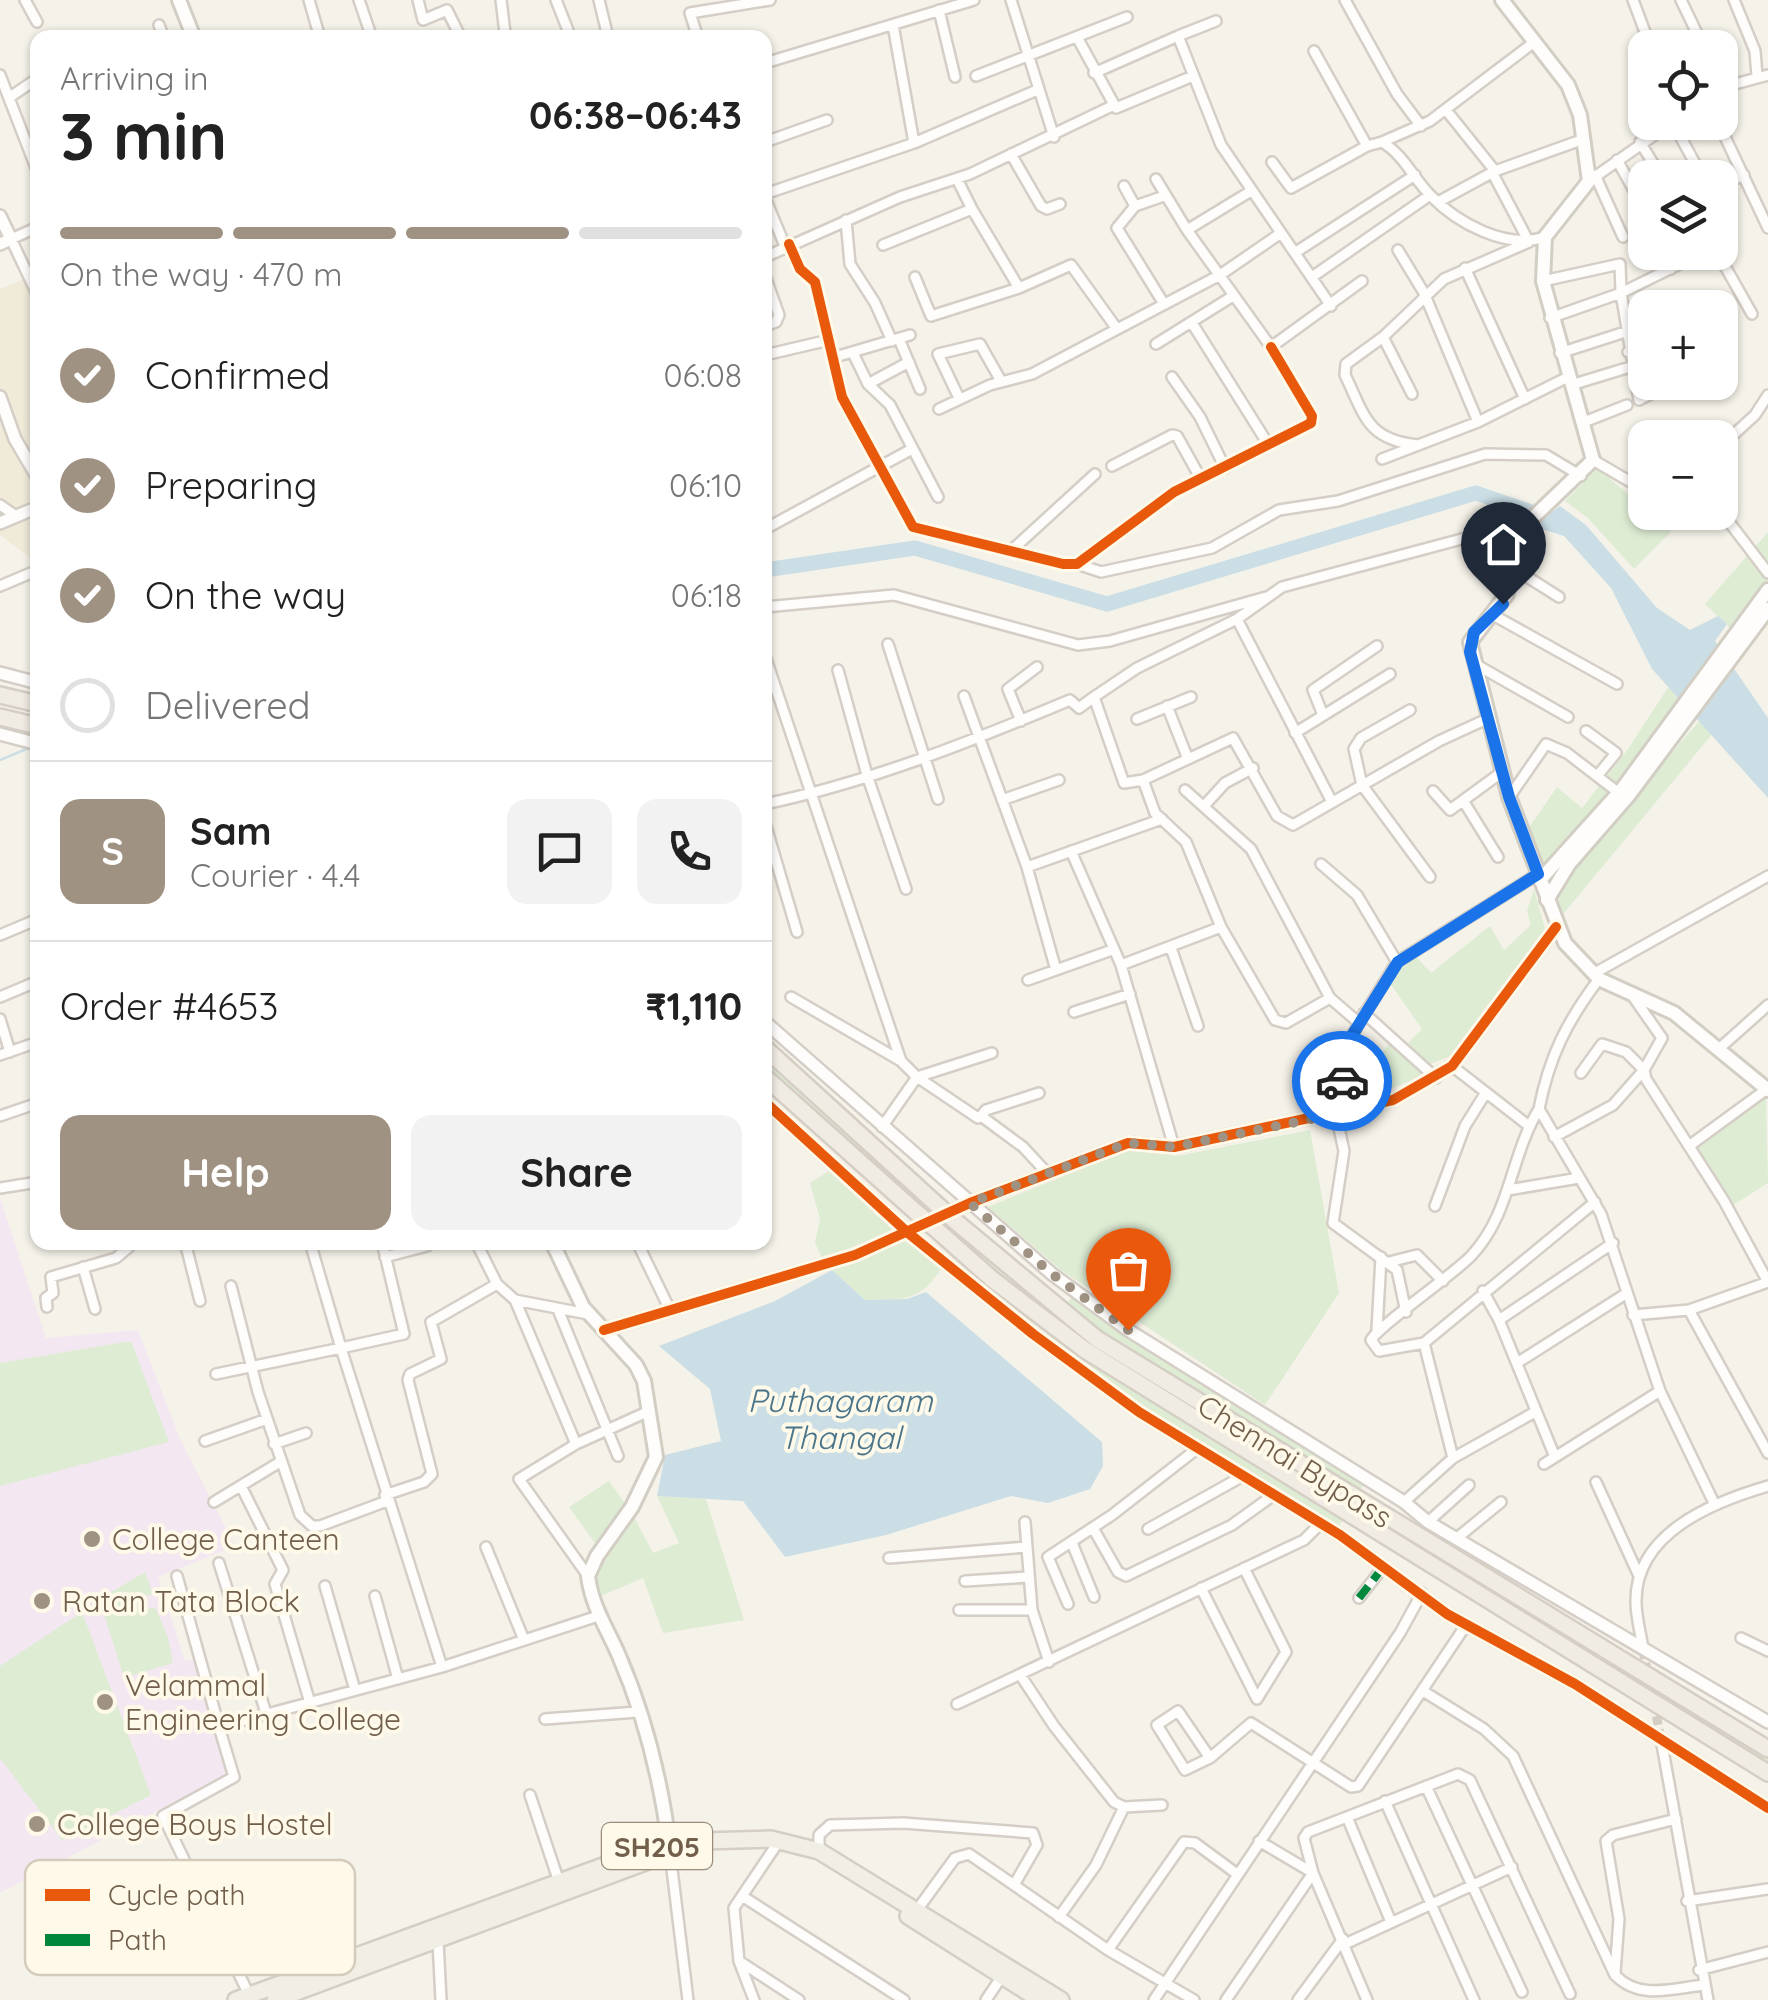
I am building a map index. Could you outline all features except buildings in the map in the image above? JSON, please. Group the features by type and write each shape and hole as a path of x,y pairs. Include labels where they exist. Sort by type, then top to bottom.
{"highway":[{"path":"0,696 30,702"},
{"path":"0,718 30,724"},
{"name":"Chennai Bypass","path":"772,1054 954,1221 1097,1339 1768,1749"},
{"name":"Chennai Bypass","path":"772,1083 992,1280 1085,1350 1768,1772"}],"main road":[{"path":"180,0 191,30"},
{"path":"1502,0 1568,84 1592,178 1545,237 1543,281 1550,318 1593,460 1581,476 1522,528 1510,566 1508,594 1470,642 1472,663 1509,797 1556,926 1578,961 1634,998 1674,1013 1721,1048 1767,1090"},
{"path":"1547,900 1569,864 1620,807 1768,590"},
{"path":"1737,640 1768,609"},
{"path":"1539,877 1686,713"},
{"path":"355,1971 669,1848 646,1730 619,1656 598,1616 588,1576 654,1465 644,1381 636,1365 588,1314 556,1250"},
{"path":"773,1843 812,1857 1005,1971 1040,2000"},
{"name":"SH205","path":"355,1957 559,1882 669,1848 773,1843 819,1851 917,1910 1005,1971 1061,2000"},
{"name":"SH205","path":"245,1998 307,1975"},
{"path":"276,2000 344,1975"}],"street":[{"path":"25,0 38,22"},
{"path":"309,0 318,30"},
{"path":"359,0 369,30"},
{"path":"418,0 423,20 447,10 457,30"},
{"path":"501,0 505,30"},
{"path":"556,0 568,30"},
{"path":"599,0 606,30"},
{"path":"696,30 690,12 770,0"},
{"path":"772,61 974,0"},
{"path":"1011,0 1026,58 1054,137"},
{"path":"1345,0 1397,94 1421,126"},
{"path":"1633,0 1644,30"},
{"path":"1681,0 1695,30"},
{"path":"1737,1 1762,76"},
{"path":"939,10 955,77"},
{"path":"976,76 1127,17"},
{"path":"1094,73 1216,22"},
{"path":"893,24 914,143"},
{"path":"159,25 161,30"},
{"path":"1178,36 1220,145 1332,306"},
{"path":"1078,39 1112,106"},
{"path":"1272,162 1290,188 1367,146 1421,126 1533,43"},
{"path":"1755,51 1768,46"},
{"path":"1314,51 1367,146"},
{"path":"0,75 30,152"},
{"path":"772,253 846,220 957,179 1054,137 1112,106 1122,108 1193,76"},
{"path":"10,98 30,84"},
{"path":"772,194 914,143 1037,90"},
{"path":"1446,110 1494,172 1529,242"},
{"path":"772,140 827,120"},
{"path":"1312,277 1434,198 1584,139"},
{"path":"1623,237 1592,178 1643,140"},
{"path":"1727,140 1767,224"},
{"path":"1382,142 1434,198 1462,221 1500,237 1529,242"},
{"path":"1640,142 1651,160"},
{"path":"1011,154 1041,206 1047,209 1060,204"},
{"path":"1617,160 1628,180"},
{"path":"1296,252 1415,175"},
{"path":"1738,178 1744,175"},
{"path":"957,179 1019,288"},
{"path":"1077,564 1174,492 1313,420 1271,347 1156,180"},
{"path":"1124,186 1134,206"},
{"path":"1187,230 1251,191"},
{"path":"1164,196 1134,206 1117,228 1164,304"},
{"path":"883,245 972,210"},
{"path":"772,212 800,269 815,282 842,398 912,528 1101,572 1212,548 1279,510 1338,501 1485,454 1546,455 1581,476"},
{"path":"0,216 5,241 30,280"},
{"path":"846,220 850,264 900,338 920,388"},
{"path":"5,241 30,230"},
{"path":"938,409 1000,381 1032,374 1220,276 1281,233"},
{"path":"1418,445 1385,439 1375,432 1345,374 1346,364 1382,337 1424,293 1464,268 1545,237"},
{"path":"1398,250 1424,293 1478,422"},
{"path":"1543,281 1620,264 1628,352"},
{"path":"915,277 931,316 1019,288 1071,265 1117,329"},
{"path":"1464,268 1525,399"},
{"path":"1550,318 1622,293 1670,270"},
{"path":"1728,270 1752,314"},
{"path":"1271,347 1362,281"},
{"path":"772,296 779,315 772,323"},
{"path":"1156,344 1234,296"},
{"path":"1192,323 1268,444"},
{"path":"1560,352 1624,332"},
{"path":"1382,337 1412,394"},
{"path":"835,358 900,338"},
{"path":"772,353 830,340"},
{"path":"958,398 938,354 980,344 1000,381"},
{"path":"853,353 868,384 890,405 938,497"},
{"path":"868,384 909,362"},
{"path":"1382,460 1569,381 1628,367"},
{"path":"1172,377 1200,417 1225,468"},
{"path":"1738,428 1768,396"},
{"path":"0,397 15,438 30,464"},
{"path":"1584,422 1627,405"},
{"path":"0,432 15,438"},
{"path":"1112,466 1172,435 1177,436 1201,479"},
{"path":"772,525 912,449"},
{"path":"1593,460 1628,481"},
{"path":"1013,549 1095,474"},
{"path":"0,505 16,516"},
{"path":"0,523 30,510"},
{"path":"772,803 813,794 925,757 1070,700 1079,708 1137,668 1237,619 1266,597 1296,582 1503,528 1522,528"},
{"path":"1735,530 1768,573"},
{"path":"1510,566 1559,597"},
{"path":"0,586 30,573"},
{"path":"772,606 894,595 1055,640 1092,645 1266,597"},
{"path":"1492,616 1617,684"},
{"path":"1237,619 1332,802"},
{"path":"888,644 938,799"},
{"path":"1323,715 1313,690 1377,646"},
{"path":"1472,663 1568,718"},
{"path":"1021,721 1008,688 1037,667"},
{"path":"838,670 866,776 906,889"},
{"path":"0,673 30,680"},
{"path":"1296,733 1390,674"},
{"path":"772,676 901,1061"},
{"path":"964,696 1027,867 1056,970"},
{"path":"1094,697 1124,782 1142,780 1212,744 1233,738 1285,823 1293,825 1489,718"},
{"path":"1137,719 1191,697"},
{"path":"1167,706 1188,759"},
{"path":"1410,710 1356,742 1362,785 1430,876"},
{"path":"1586,731 1616,753 1598,775"},
{"path":"0,734 30,742"},
{"path":"1509,797 1546,744 1619,792"},
{"path":"1204,806 1225,783 1253,768"},
{"path":"1433,790 1447,810 1464,802 1502,772"},
{"path":"1002,800 1058,780"},
{"path":"1142,780 1162,820 1186,842 1221,927 1280,1024 1330,998"},
{"path":"1185,790 1251,849 1330,998 1359,1023"},
{"path":"1464,802 1498,858"},
{"path":"1027,867 1162,820"},
{"path":"772,848 797,932"},
{"path":"1071,851 1121,966 1174,1147"},
{"path":"1321,864 1357,896 1398,962"},
{"path":"1377,1330 1406,1312 1486,1238 1508,1190 1528,1126 1539,1109 1552,1052 1596,976 1768,876"},
{"path":"1406,1312 1401,1277 1385,1259 1332,1222 1344,1151 1338,1062 1398,962 1539,877"},
{"path":"0,935 30,922"},
{"path":"604,1330 855,1255 970,1203 1128,1143 1174,1147 1394,1100 1452,1066 1556,926"},
{"path":"1121,966 1221,927"},
{"path":"1170,948 1198,1026"},
{"path":"1028,980 1112,950"},
{"path":"0,997 30,984"},
{"path":"1074,1012 1130,994"},
{"path":"791,998 901,1061 978,1118"},
{"path":"1554,1137 1612,1105 1660,1050 1662,1038 1634,998"},
{"path":"1721,1048 1768,1005"},
{"path":"1364,1013 1436,1078"},
{"path":"0,1019 5,1054 30,1045"},
{"path":"772,1028 1052,1274 1128,1330 1404,1502 1428,1522 1768,1722"},
{"path":"1580,1073 1602,1044 1626,1052 1644,1070 1768,1282 1689,1310 1633,1315"},
{"path":"882,1126 917,1076 992,1053"},
{"path":"1452,1066 1528,1126"},
{"path":"1689,1146 1767,1090"},
{"path":"1039,1093 981,1115 1023,1147 1048,1174"},
{"path":"1435,1206 1465,1126 1485,1094"},
{"path":"0,1116 30,1106"},
{"path":"772,1108 907,1232 1033,1334 1139,1412 1274,1494 1423,1592 1466,1625 1574,1684 1768,1808"},
{"path":"1539,1109 1595,1202 1613,1243 1660,1391 1714,1502"},
{"path":"1508,1190 1579,1178"},
{"path":"0,1188 30,1183"},
{"path":"1385,1259 1377,1330 1371,1340 1379,1350 1424,1343 1595,1202"},
{"path":"1499,1320 1613,1243"},
{"path":"48,1306 46,1298 53,1293 50,1277 119,1256 126,1250"},
{"path":"187,1250 200,1301"},
{"path":"312,1250 386,1498 400,1527 442,1667"},
{"path":"216,1374 404,1334 384,1250"},
{"path":"385,1257 412,1250"},
{"path":"480,1250 497,1284 515,1300 576,1444"},
{"path":"642,1250 670,1310"},
{"path":"1385,1259 1418,1254 1442,1281"},
{"path":"84,1267 95,1309"},
{"path":"231,1286 280,1462 300,1515 312,1526 386,1498 432,1474 408,1380 410,1374 441,1359 432,1322 497,1284"},
{"path":"1483,1291 1499,1320 1555,1457"},
{"path":"1517,1362 1627,1293"},
{"path":"515,1300 559,1312 588,1314"},
{"path":"1689,1310 1768,1454"},
{"path":"559,1312 618,1456"},
{"path":"1424,1343 1453,1458"},
{"path":"1544,1464 1660,1391"},
{"path":"588,1576 520,1478 576,1444 646,1412"},
{"path":"1404,1502 1453,1458 1535,1412"},
{"path":"206,1441 267,1419"},
{"path":"274,1444 306,1433"},
{"path":"1068,1604 1046,1559 1198,1448"},
{"path":"214,1502 280,1462"},
{"path":"1148,1529 1244,1476"},
{"path":"1596,1482 1639,1576"},
{"path":"1428,1522 1469,1485"},
{"path":"242,1486 283,1570 275,1584 310,1703"},
{"path":"1643,1650 1636,1603 1639,1576 1666,1538 1714,1502 1768,1486"},
{"path":"1093,1528 1118,1572 1126,1576 1232,1525 1274,1494"},
{"path":"1457,1538 1500,1502"},
{"path":"1025,1522 1032,1610 1049,1662"},
{"path":"957,1704 1304,1540 1320,1524"},
{"path":"1072,1543 1094,1597"},
{"path":"486,1547 524,1640"},
{"path":"889,1558 1026,1547"},
{"path":"219,1564 266,1714"},
{"path":"1360,1598 1384,1566"},
{"path":"1201,1588 1257,1699 1286,1652 1244,1568"},
{"path":"177,1576 234,1777 163,1816 183,1860"},
{"path":"965,1581 1028,1577"},
{"path":"325,1586 355,1690"},
{"path":"1154,2000 1423,1592"},
{"path":"375,1596 398,1679"},
{"path":"959,1610 1032,1610"},
{"path":"219,1726 442,1667 598,1616"},
{"path":"1210,1758 1178,1711 1157,1725 1185,1770 1210,1758 1251,1724 1351,1786 1358,1786 1466,1625"},
{"path":"1740,1638 1768,1651"},
{"path":"1020,1676 1103,1791 1124,1807 1162,1805"},
{"path":"1423,1691 1484,1729 1522,1769 1615,1975 1624,1986 1644,1993 1702,1985"},
{"path":"545,1719 637,1712"},
{"path":"1661,1739 1699,1970 1708,2000"},
{"path":"1362,1997 1344,1941 1313,1873 1305,1834 1426,1786 1466,1776 1570,1994"},
{"path":"1426,1786 1522,1992"},
{"path":"530,1795 559,1882"},
{"path":"1386,1802 1474,2000"},
{"path":"1059,1917 1096,1865 1124,1807"},
{"path":"1347,1817 1391,1922"},
{"path":"1615,1975 1619,1919 1606,1841 1676,1819"},
{"path":"819,1851 820,1836 830,1824 970,1826 1033,1833 1037,1844 1014,1884"},
{"path":"1259,1840 1313,1873"},
{"path":"1108,1950 1184,1842 1191,1841 1237,1874"},
{"path":"754,2000 739,1962 734,1908 773,1843"},
{"path":"669,1848 686,2000"},
{"path":"917,1910 964,1853 1108,1950 1194,2000"},
{"path":"1298,2000 1344,1941 1512,1867"},
{"path":"1226,2000 1313,1873"},
{"path":"1687,1901 1768,1889"},
{"path":"742,1896 904,2000"},
{"path":"438,1940 441,2000"},
{"path":"1699,1970 1768,1952"},
{"path":"739,1962 799,2000"},
{"path":"986,2000 1005,1971"},
{"path":"235,1975 245,1998"}],"shaded area":[{"path":"30,277 30,558 0,535 0,289"},
{"name":"Velammal Engineering College","path":"0,1198 46,1338 138,1330 180,1439 235,1546 158,1577 185,1661 197,1657 230,1773 63,1860 25,1860 25,1880 0,1893"}],"green space":[{"path":"1598,468 1628,494 1628,530 1671,532 1634,569 1588,518 1565,501"},
{"path":"1768,532 1768,579 1731,629 1705,604"},
{"path":"1669,686 1681,698 1591,815 1542,867 1528,829 1557,787 1582,808 1628,749"},
{"path":"1701,719 1713,733 1560,918 1555,898 1561,882"},
{"path":"1534,889 1545,929 1451,1056 1430,1064 1407,1044 1422,1029 1387,979 1415,955 1431,973 1490,926 1504,950 1531,925 1527,911"},
{"path":"1391,1042 1423,1071 1421,1076 1367,1099 1361,1078"},
{"path":"772,1061 1093,1340 1768,1755 1768,1766 1118,1366 988,1271 772,1078"},
{"path":"1766,1097 1768,1183 1730,1207 1695,1147"},
{"path":"1310,1130 1339,1293 1265,1405 1061,1270 988,1207 1128,1150 1177,1156"},
{"path":"829,1171 895,1231 822,1258 815,1242 820,1219 810,1183"},
{"path":"905,1241 942,1268 925,1288 909,1297 865,1300 832,1270"},
{"path":"1073,1295 1189,1375 1364,1482 1359,1494 1100,1335 1065,1307"},
{"path":"1050,1330 1344,1518 1338,1528 1142,1408 1044,1338"},
{"path":"131,1341 169,1442 0,1486 0,1363"},
{"path":"609,1481 626,1505 597,1546 569,1507"},
{"path":"657,1496 706,1499 744,1620 663,1633 643,1578 598,1597 601,1563 633,1515 653,1553 679,1543"},
{"path":"145,1572 153,1594 141,1598 144,1610 155,1607 168,1637 173,1663 124,1678 103,1611 94,1613 91,1604"},
{"path":"82,1612 151,1795 62,1840 0,1758 0,1666"}],"water":[{"path":"1560,506 1586,525 1657,608 1690,630 1718,616 1727,624 1715,641 1768,718 1768,798 1652,669 1611,588 1564,536 1532,526"},
{"name":"Puthagaram Thangal","path":"832,1270 865,1300 907,1299 926,1292 1102,1442 1103,1466 1090,1489 1048,1503 1011,1496 886,1535 785,1557 743,1501 657,1496 665,1455 721,1441 710,1389 659,1346 775,1301"}],"waterway":[{"path":"772,569 915,548 1107,604 1476,493 1549,518"},
{"path":"0,760 30,747"}],"tunnel":[{"path":"1643,1650 1661,1739"}],"marked path":[{"path":"1359,1598 1384,1566"}],"cycle path":[{"path":"789,244 800,269 815,282 842,397 913,527 1063,564 1077,564 1174,492 1311,423 1312,416 1271,347"},
{"path":"604,1330 855,1255 970,1203 1128,1143 1174,1147 1393,1100 1452,1066 1556,927"},
{"path":"772,1108 907,1232 1033,1334 1139,1412 1340,1535 1447,1614 1575,1684 1768,1808"}],"way so far":[{"path":"1128,1330 1052,1274 970,1203 1128,1143 1174,1147 1343,1112 1342,1081"}],"place":[{"name":"College Canteen","path":"92,1539"},
{"name":"Ratan Tata Block","path":"42,1601"},
{"name":"Velammal Engineering College","path":"105,1702"},
{"name":"College Boys Hostel","path":"37,1824"}],"route":[{"path":"1342,1081 1338,1058 1398,962 1538,874 1509,797 1470,652 1474,632 1503,604"}]}
